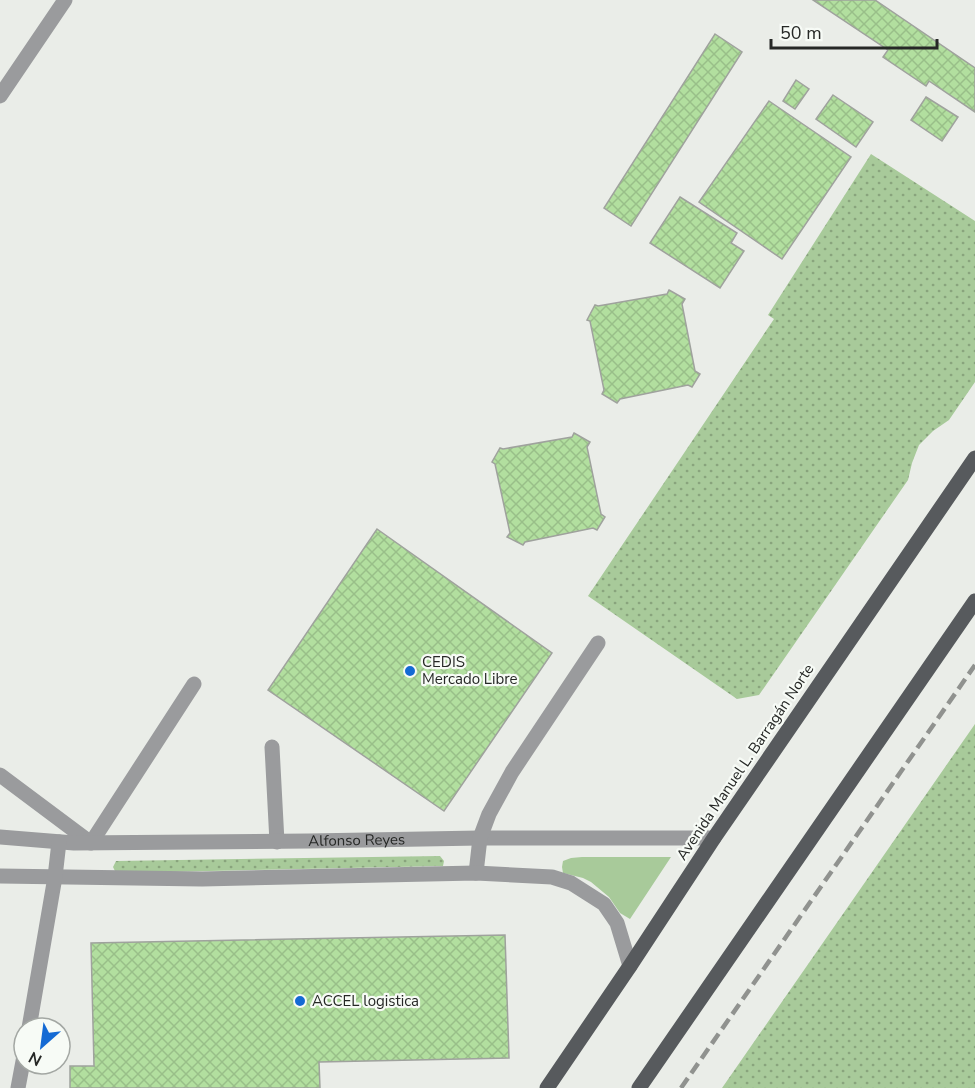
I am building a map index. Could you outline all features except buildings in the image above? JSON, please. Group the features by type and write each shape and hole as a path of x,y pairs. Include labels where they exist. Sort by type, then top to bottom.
{"main road":[{"name":"Avenida Manuel L. Barragán Norte","path":"547,1088 714,838 975,458"},
{"path":"639,1088 975,601"}],"lane":[{"path":"0,96 65,0"},
{"path":"476,873 480,838 489,814 512,772 598,643"},
{"path":"0,774 91,843 194,684"},
{"path":"272,747 277,842"},
{"name":"Alfonso Reyes","path":"0,837 91,843 480,838 714,838"},
{"path":"31,1016 59,842"},
{"path":"0,876 202,879 476,873 552,877 571,883 604,904 616,923 630,966"}],"green space":[{"path":"871,154 975,221 975,382 949,420 919,445 908,480 759,695 737,699 588,596 774,319 768,315"},
{"path":"975,724 975,1088 722,1088"},
{"path":"440,856 444,861 443,866 116,873 113,867 116,861"},
{"path":"582,857 671,857 630,919 620,913 609,897 591,882 563,873 563,861"}],"railway":[{"path":"681,1088 975,665"}],"place":[{"name":"CEDIS Mercado Libre","path":"410,671"},
{"name":"ACCEL logistica","path":"300,1001"}]}
